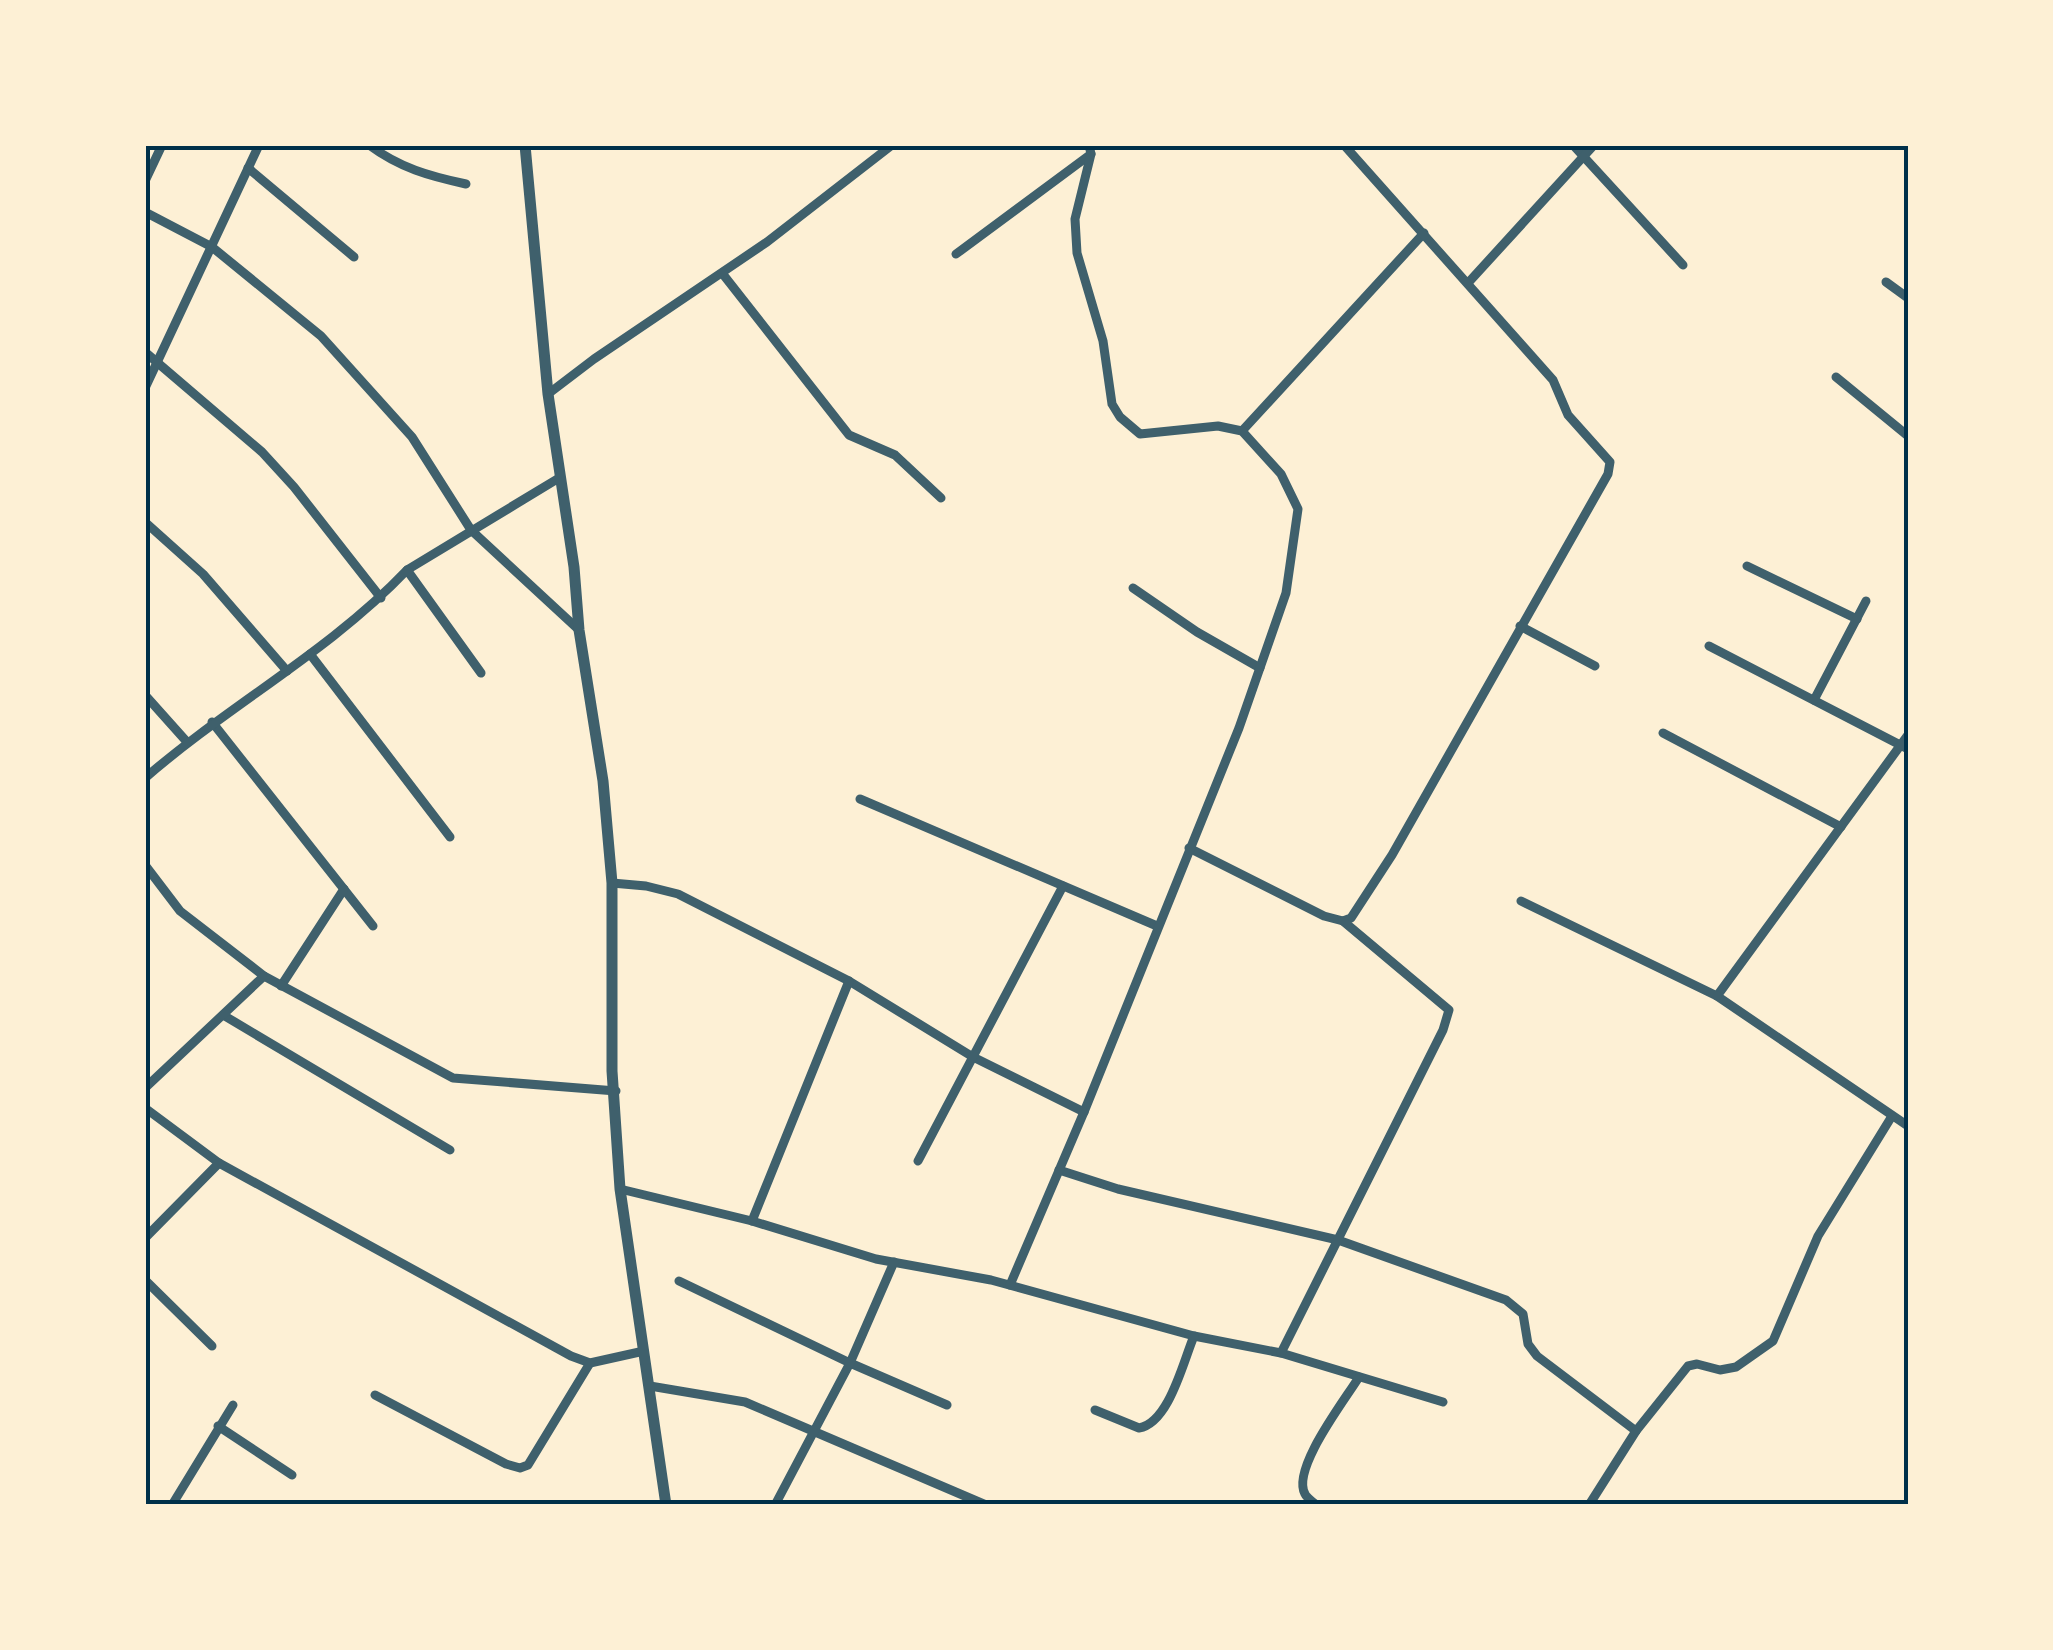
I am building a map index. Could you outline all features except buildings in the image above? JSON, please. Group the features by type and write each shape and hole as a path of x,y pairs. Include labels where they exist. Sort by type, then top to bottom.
{"street":[{"path":"145,181 162,145"},
{"path":"145,388 258,145"},
{"path":"370,145 394,163 421,174 466,184"},
{"path":"525,145 548,394 574,567 578,630 603,780 612,883 612,1071 620,1189 666,1505"},
{"path":"548,394 594,358 767,242 892,145"},
{"path":"1342,921 1358,912 1608,474 1610,462 1568,415 1552,380 1344,145"},
{"path":"1574,145 1683,265"},
{"path":"1468,283 1594,145"},
{"path":"956,254 1090,150"},
{"path":"1010,1285 1084,1112 1260,668 1286,593 1298,509 1281,474 1242,431 1218,426 1140,434 1120,417 1112,404 1104,341 1077,252 1075,219 1090,150"},
{"path":"248,168 354,257"},
{"path":"145,212 212,247 321,336 412,437 470,530 578,630"},
{"path":"1242,431 1424,233"},
{"path":"722,273 849,435 895,455 941,498"},
{"path":"1886,282 1908,298"},
{"path":"145,352 262,452 381,598"},
{"path":"1836,376 1908,436"},
{"path":"145,778 212,722 287,671 381,598 407,570 559,478"},
{"path":"145,522 204,574 287,671"},
{"path":"1747,566 1857,618"},
{"path":"407,570 481,673"},
{"path":"1133,588 1197,632 1260,668"},
{"path":"1814,700 1866,601"},
{"path":"1520,626 1595,666"},
{"path":"1709,646 1906,743 1717,996"},
{"path":"310,654 450,837"},
{"path":"145,695 187,742"},
{"path":"212,722 374,926"},
{"path":"1662,733 1841,827"},
{"path":"860,799 1157,926"},
{"path":"1189,848 1324,916 1342,921 1448,1010 1443,1030 1281,1354"},
{"path":"145,865 180,911 264,976 453,1078 616,1091"},
{"path":"612,883 678,894 849,981 973,1057 1084,1112"},
{"path":"918,1161 1063,886"},
{"path":"281,986 344,889"},
{"path":"1520,902 1717,996 1908,1126"},
{"path":"145,1088 264,976"},
{"path":"752,1221 849,981"},
{"path":"223,1015 450,1150"},
{"path":"145,1108 218,1162 571,1356 590,1363 644,1350"},
{"path":"1589,1505 1636,1431 1688,1366 1697,1364 1720,1370 1736,1367 1772,1341 1818,1236 1892,1116"},
{"path":"145,1238 218,1162"},
{"path":"1059,1170 1118,1189 1338,1240 1516,1305 1523,1314 1528,1344 1537,1356 1636,1431"},
{"path":"620,1189 752,1221 894,1262 1010,1285 1194,1336 1281,1354 1443,1402"},
{"path":"775,1505 850,1363 894,1262"},
{"path":"145,1280 212,1346"},
{"path":"680,1281 946,1405"},
{"path":"1095,1410 1140,1428 1147,1427 1165,1408 1194,1336"},
{"path":"374,1395 520,1468 528,1466 590,1363"},
{"path":"1317,1505 1305,1495 1302,1479 1308,1459 1360,1377"},
{"path":"650,1386 745,1402 986,1505"},
{"path":"172,1505 233,1405"},
{"path":"218,1426 292,1474"}]}
